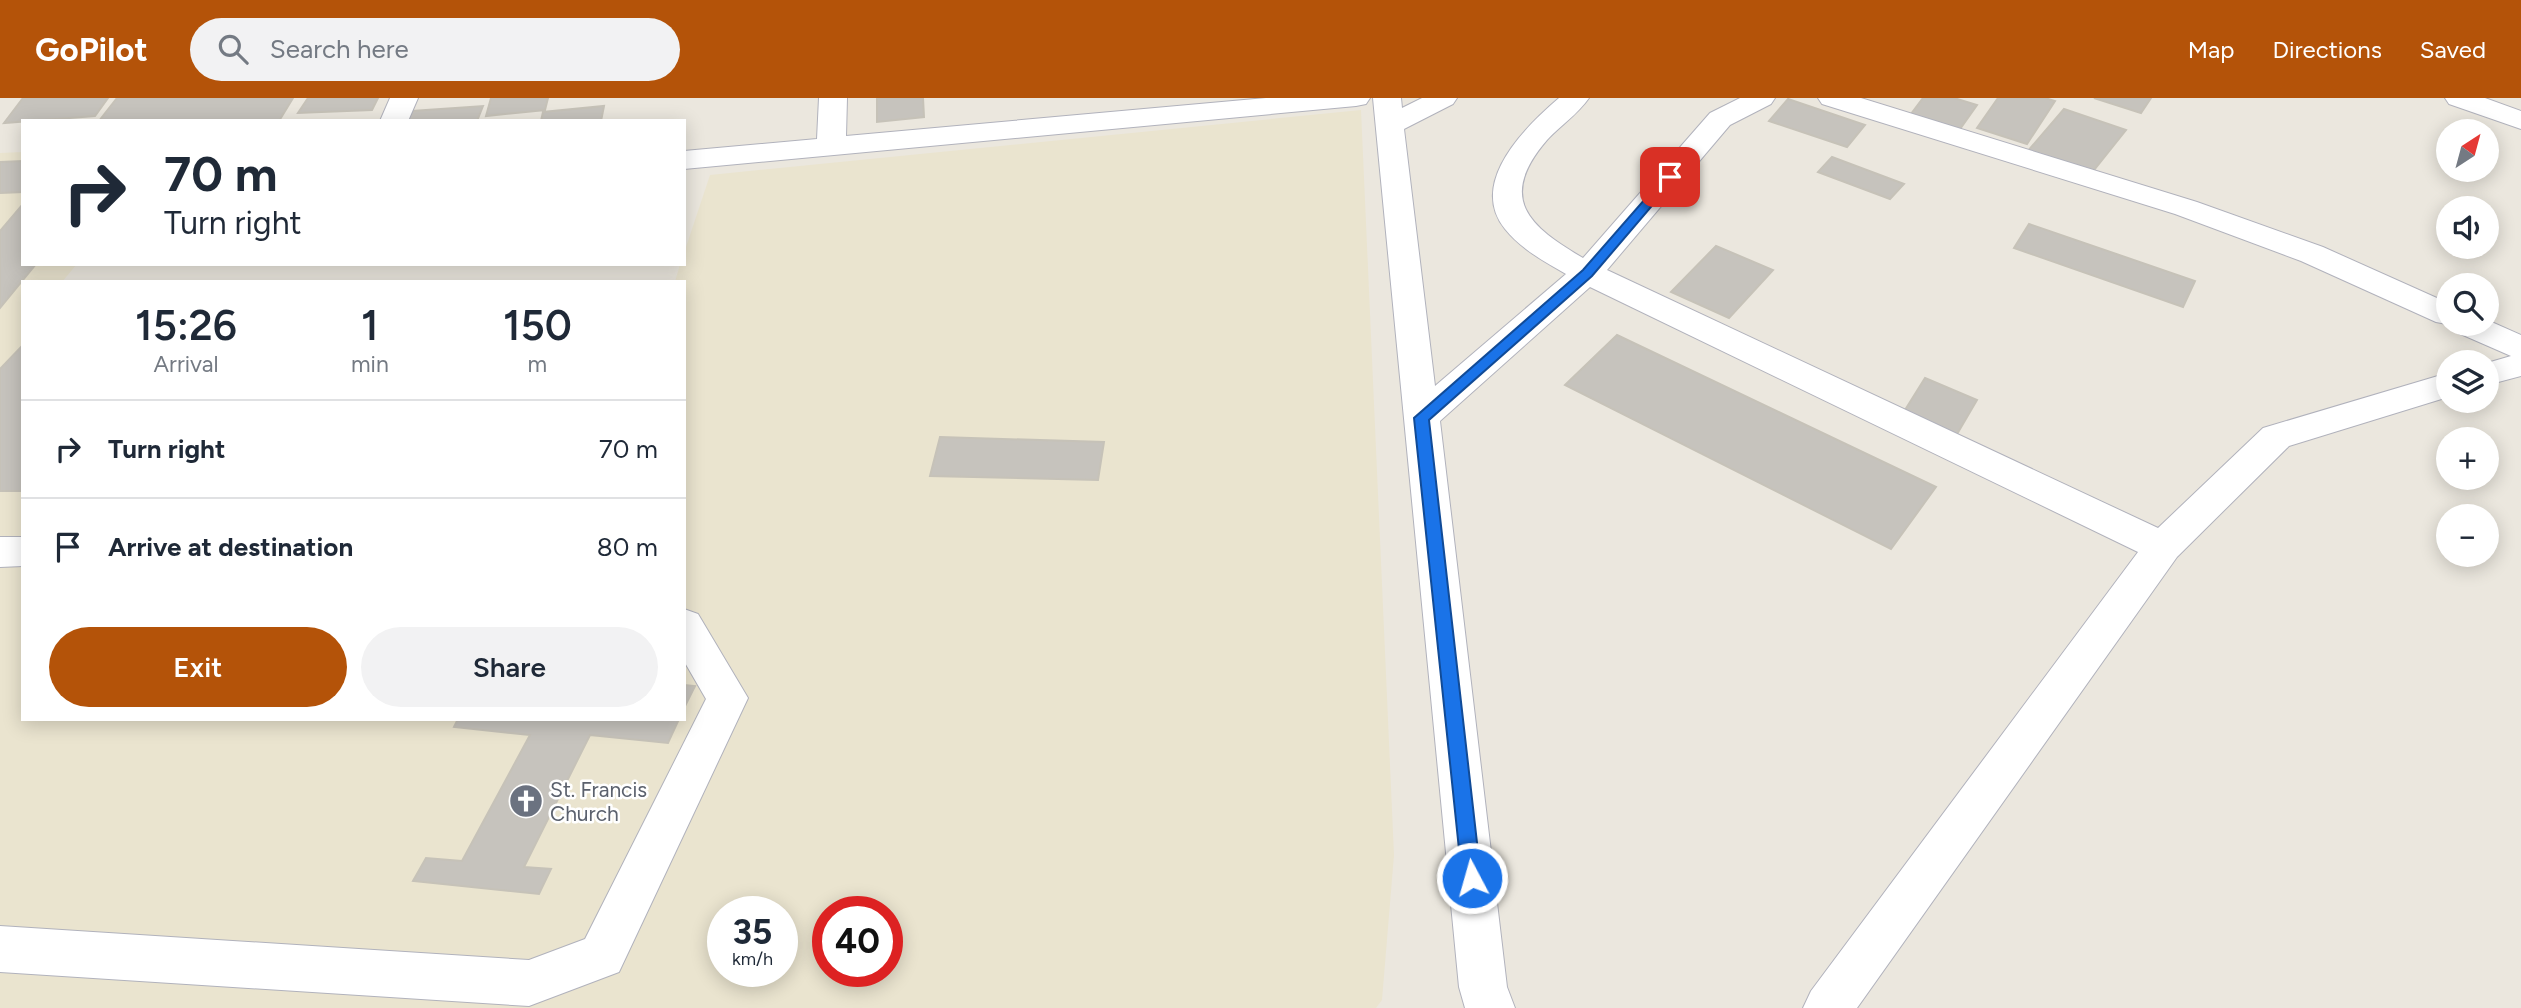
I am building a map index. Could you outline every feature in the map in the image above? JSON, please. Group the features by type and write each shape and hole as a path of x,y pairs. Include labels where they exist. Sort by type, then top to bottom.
{"street":[{"path":"395,119 404,98"},
{"path":"831,147 833,98"},
{"path":"686,160 831,147 1083,111 1356,98"},
{"path":"1443,98 1388,111 1483,1001"},
{"path":"1575,98 1523,151 1508,184 1511,216 1539,245 1587,273 2163,547"},
{"path":"1421,418 1587,273 1722,109 1761,98"},
{"path":"1832,98 2186,208 2312,254 2436,310"},
{"path":"2459,98 2521,121"},
{"path":"2494,336 2521,348"},
{"path":"2499,371 2521,365"},
{"path":"1828,1008 2163,547 2276,437 2436,389"},
{"path":"0,552 21,551"},
{"path":"0,948 529,983 602,956 727,698 686,628"}],"shaded area":[{"path":"1361,110 1394,855 1382,1000 1376,1008 0,1008 0,153 21,152 21,266 75,266 64,280 21,280 21,721 686,721 686,280 676,280 679,266 686,266 686,247 710,175"}],"building":[{"path":"23,98 108,98 95,116 21,119 21,122 4,123"},
{"path":"117,98 293,98 280,119 101,119"},
{"path":"308,98 378,98 372,110 298,113"},
{"path":"491,98 548,98 545,110 486,116"},
{"path":"877,98 923,98 924,117 877,122"},
{"path":"1923,98 1954,98 1977,105 1960,129 1911,114"},
{"path":"1998,98 2045,98 2055,101 2027,144 1977,128"},
{"path":"2094,98 2151,98 2141,113"},
{"path":"1788,99 1865,125 1847,147 1769,121"},
{"path":"483,106 478,119 408,119 412,111"},
{"path":"604,106 601,119 541,119 543,112"},
{"path":"2064,109 2126,130 2090,175 2027,152"},
{"path":"1832,157 1904,184 1890,199 1818,172"},
{"path":"21,161 21,192 0,193 0,162"},
{"path":"21,206 21,266 34,266 0,308 0,231"},
{"path":"2029,224 2195,281 2183,307 2014,248"},
{"path":"1716,246 1773,270 1729,318 1671,292"},
{"path":"1617,335 1936,487 1891,549 1565,385"},
{"path":"21,347 21,491 0,491 0,369"},
{"path":"1925,378 1977,400 1953,441 1900,418"},
{"path":"940,437 1104,442 1098,480 930,476"},
{"path":"686,685 695,686 686,704"},
{"name":"St. Francis Church","path":"457,721 678,721 668,743 590,735 524,867 551,869 539,894 413,881 426,858 462,861 530,735 454,727"}],"place":[{"name":"St. Francis Church","path":"526,801"}],"route":[{"path":"1472,878 1421,418 1587,273 1670,177"}]}
